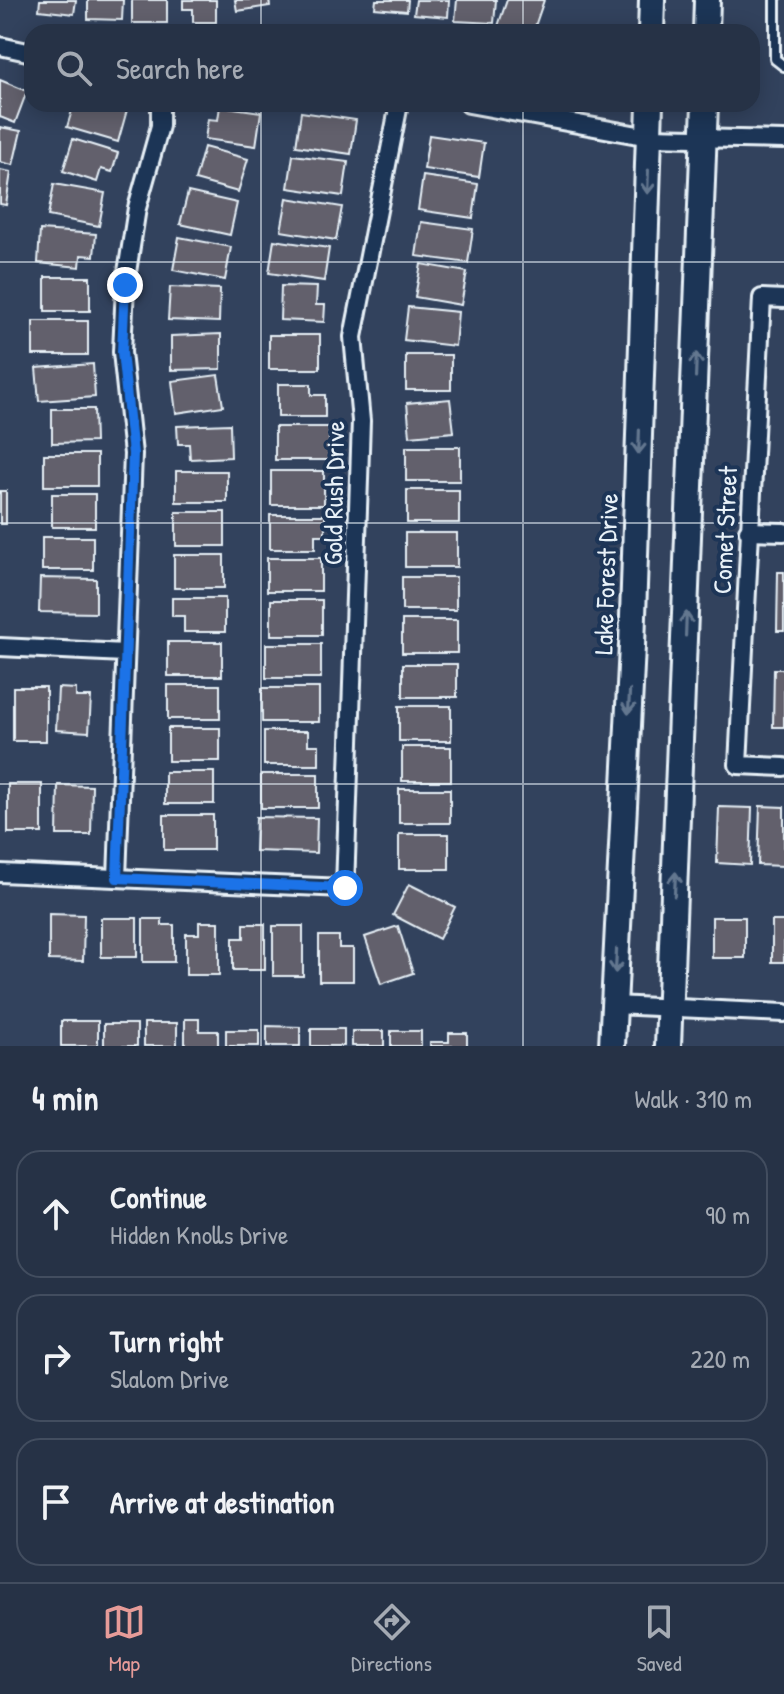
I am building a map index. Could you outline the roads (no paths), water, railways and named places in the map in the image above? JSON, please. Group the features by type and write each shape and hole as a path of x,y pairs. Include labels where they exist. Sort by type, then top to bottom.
{"main road":[{"path":"651,24 652,0"},
{"path":"706,24 707,0"},
{"name":"Lake Forest Drive","path":"612,1046 632,646 650,112"},
{"path":"668,1046 705,112"}],"street":[{"path":"0,46 24,51"},
{"path":"0,873 117,878 133,454 122,352 125,285 137,208 160,126 160,112"},
{"name":"Gold Rush Drive","path":"117,878 345,888 361,421 353,337 397,112"},
{"path":"527,112 649,137 784,140"},
{"name":"Comet Street","path":"784,299 762,298 738,765 784,767"},
{"path":"748,531 784,532"},
{"path":"0,647 125,653"},
{"path":"614,1005 784,1013"}],"lane":[{"path":"775,0 775,59 784,66"}]}
